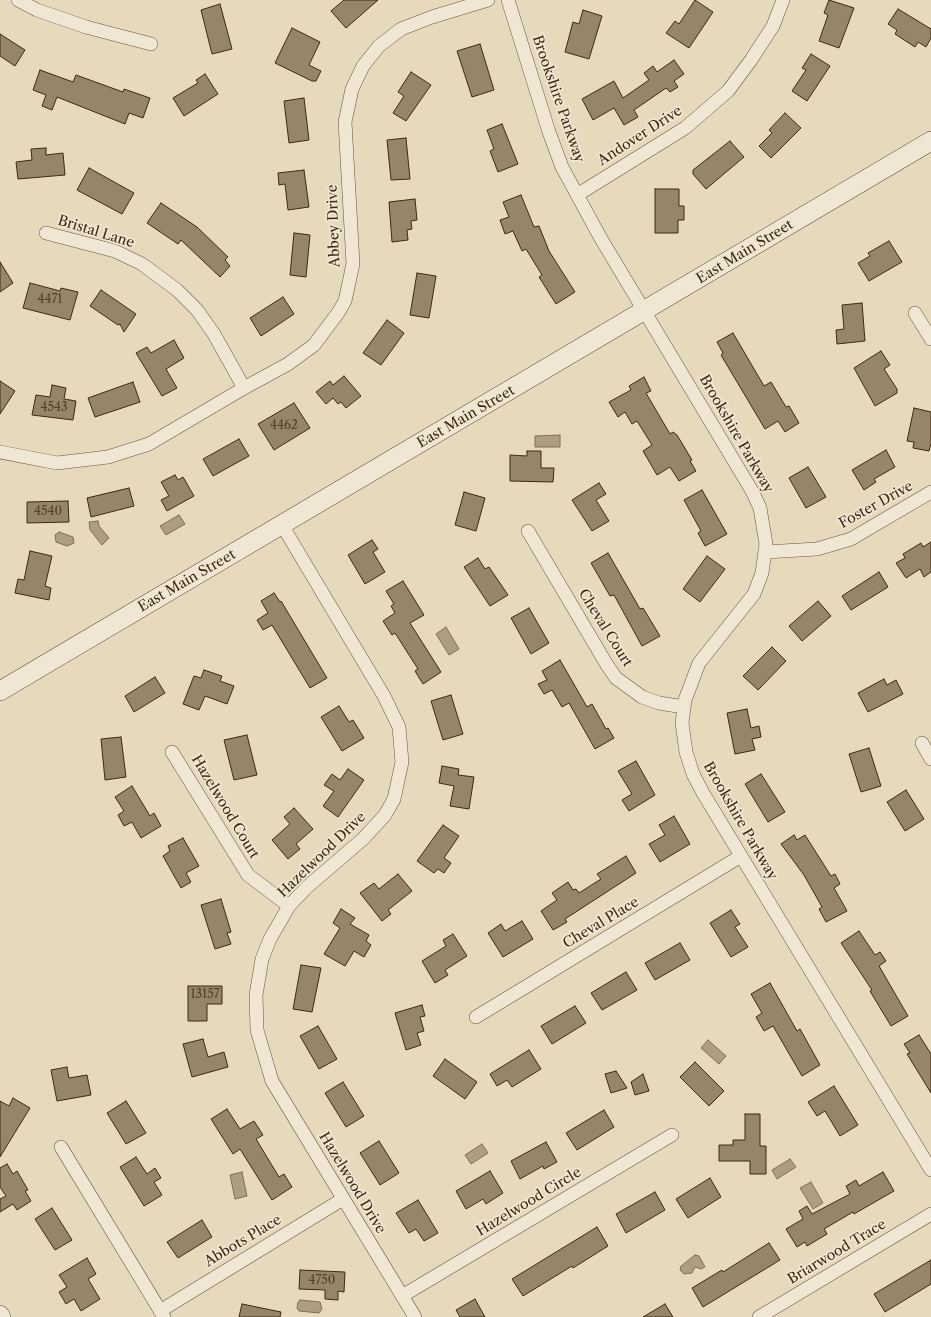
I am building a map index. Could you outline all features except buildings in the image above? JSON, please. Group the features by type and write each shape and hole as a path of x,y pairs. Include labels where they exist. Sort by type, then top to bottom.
{"main road":[{"name":"East Main Street","path":"0,691 644,312 931,141"}],"street":[{"path":"18,0 36,10 86,27 151,44"},
{"name":"Abbey Drive","path":"0,452 57,463 108,457 149,444 288,364 314,345 345,301 353,264 345,122 352,89 363,66 379,46 401,29 432,17 488,0"},
{"name":"Brookshire Parkway","path":"508,0 555,148 577,195 644,312 752,491 760,508 764,527 765,552 762,573 754,594 740,614 699,664 691,680 684,707 682,723 686,752 693,774 931,1170"},
{"name":"Andover Drive","path":"577,195 685,128 728,91 751,60 773,26 783,0"},
{"name":"Bristal Lane","path":"46,233 115,251 142,264 177,290 197,310 214,334 244,388"},
{"path":"915,314 931,339"},
{"name":"Foster Drive","path":"765,552 817,549 851,539 931,492"},
{"name":"Hazelwood Drive","path":"282,525 384,696 399,727 402,762 394,799 385,815 363,839 307,887 289,906 270,939 262,959 256,995 257,1030 272,1081 415,1317"},
{"name":"Cheval Court","path":"528,532 616,678 642,697 659,703 684,707"},
{"path":"922,743 931,759"},
{"name":"Hazelwood Court","path":"172,752 248,875 289,906"},
{"name":"Cheval Place","path":"476,1016 741,856"},
{"name":"Hazelwood Circle","path":"402,1296 672,1135"},
{"name":"Abbots Place","path":"62,1147 162,1314 343,1199"},
{"name":"Briarwood Trace","path":"759,1317 931,1214"}],"shaded area":[{"path":"560,435 560,447 535,447 535,436"},
{"path":"179,515 185,524 166,535 160,526"},
{"path":"98,521 99,526 109,538 102,545 90,530 89,522"},
{"path":"59,532 73,537 74,543 67,546 56,542 55,535"},
{"path":"446,627 459,649 449,655 436,634"},
{"path":"708,1040 726,1056 719,1064 701,1048"},
{"path":"482,1144 488,1153 471,1164 465,1155"},
{"path":"790,1159 796,1167 777,1179 772,1170"},
{"path":"242,1172 247,1196 235,1199 230,1175"},
{"path":"811,1182 823,1203 813,1209 800,1188"},
{"path":"695,1255 699,1256 705,1267 701,1269 695,1267 692,1273 684,1274 680,1270 681,1266"},
{"path":"300,1300 320,1302 322,1309 319,1313 299,1311 297,1308"}]}
